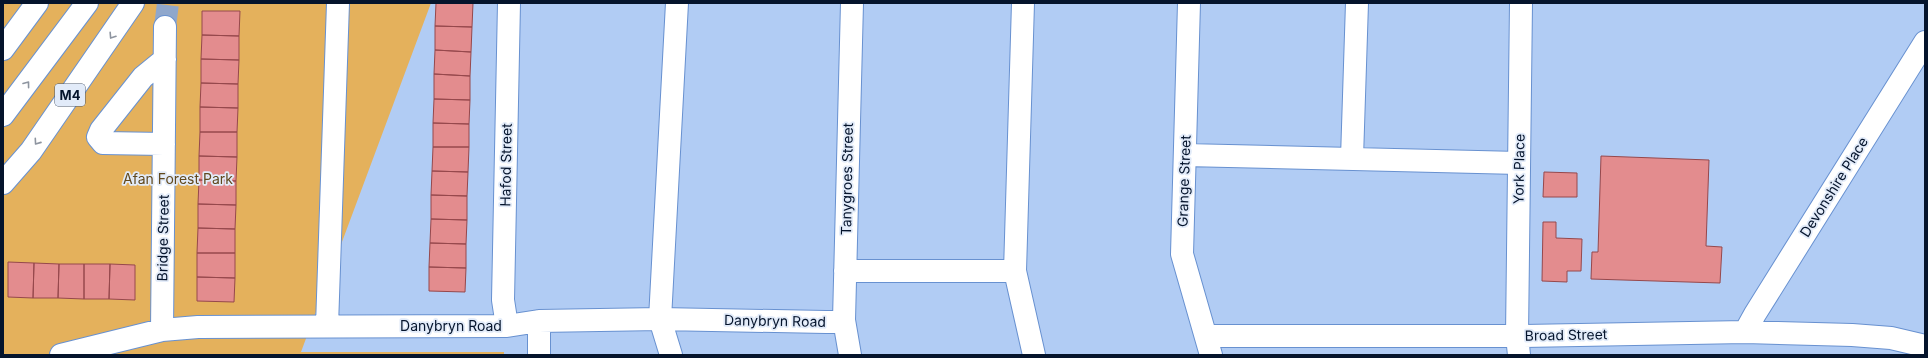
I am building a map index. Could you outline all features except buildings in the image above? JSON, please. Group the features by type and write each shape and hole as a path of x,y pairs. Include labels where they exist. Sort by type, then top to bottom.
{"main road":[{"path":"3,49 37,3"},
{"path":"3,115 87,3"},
{"name":"M4","path":"3,183 35,144 133,3"},
{"path":"327,326 338,3"},
{"name":"Hafod Street","path":"507,326 503,300 509,3"},
{"path":"672,355 660,319 676,3"},
{"name":"Tanygroes Street","path":"850,355 844,320 852,3"},
{"path":"1023,3 1015,271 1034,355"},
{"name":"Grange Street","path":"1189,3 1182,254 1208,345"},
{"path":"1352,158 1356,3"},
{"name":"York Place","path":"1518,345 1518,163 1521,3"},
{"name":"Bridge Street","path":"162,330 165,26"},
{"name":"Devonshire Place","path":"1745,332 1759,307 1925,42"},
{"path":"164,144 103,143 98,137 100,130 143,77 165,59"},
{"path":"1185,155 1518,163"},
{"path":"845,271 1015,271"},
{"name":"Danybryn Road","path":"61,355 162,330 198,327 507,326 539,321 660,319 826,322 844,320"},
{"path":"539,321 539,355"},
{"name":"Broad Street","path":"1208,345 1518,345 1745,332 1852,335 1891,346 1925,346"}],"green space":[{"name":"Afan Forest Park","path":"3,3 431,3 301,352 504,352 504,355 3,355"}],"tunnel":[{"path":"165,27 168,3"}]}
